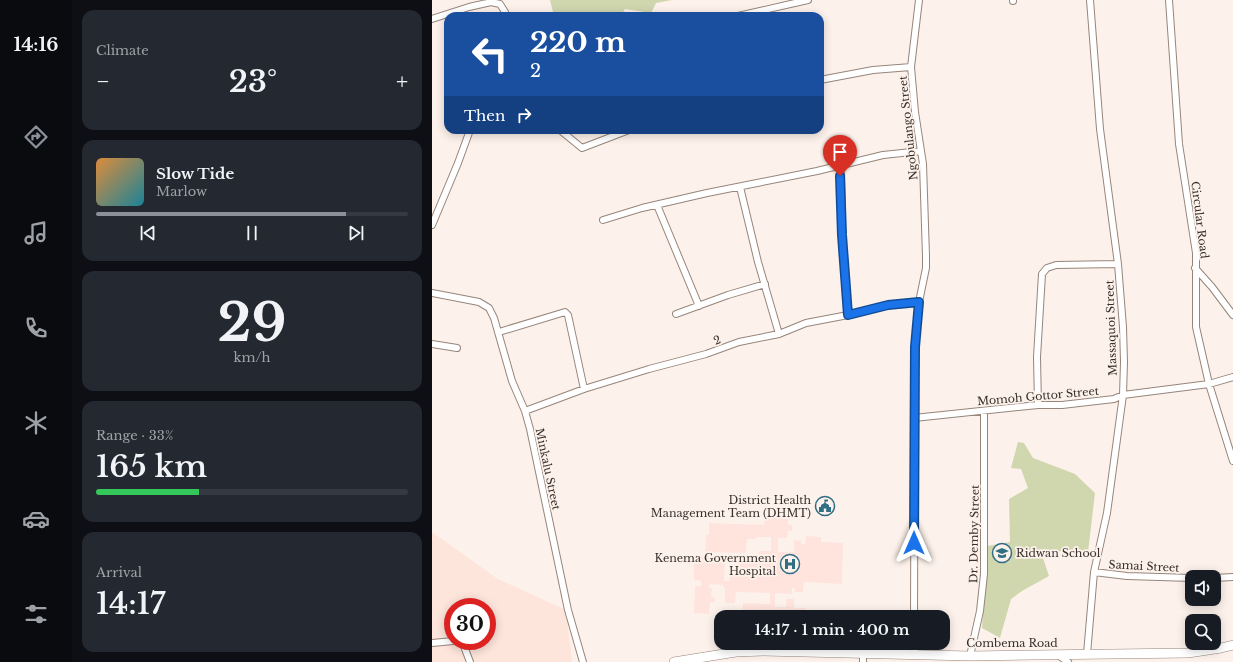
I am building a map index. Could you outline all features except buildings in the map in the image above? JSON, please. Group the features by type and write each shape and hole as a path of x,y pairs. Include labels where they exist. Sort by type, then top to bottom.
{"street":[{"path":"756,12 808,0"},
{"name":"Ngobulango Street","path":"914,610 915,347 919,302 926,268 924,164 915,112 911,67 919,0"},
{"name":"Massaquoi Street","path":"1087,654 1094,572 1107,513 1123,395 1123,327 1118,264 1100,129 1090,0"},
{"name":"Circular Road","path":"1169,0 1179,144 1196,253 1196,327 1209,384 1233,461"},
{"path":"452,12 490,1 500,4 504,12"},
{"path":"432,19 444,15"},
{"path":"824,79 873,70 911,67"},
{"path":"432,225 469,134"},
{"path":"565,134 582,148 619,134"},
{"path":"603,220 656,205 883,155 921,151"},
{"path":"841,165 842,235 848,315"},
{"path":"740,187 753,241 779,334"},
{"path":"656,205 699,306"},
{"path":"1038,405 1037,356 1042,274 1047,268 1056,265 1118,264"},
{"path":"1195,268 1233,315"},
{"path":"676,314 728,295 765,284"},
{"name":"Minkalu Street","path":"432,293 479,302 488,308 494,318 512,381 525,411 568,610 583,662"},
{"name":"2","path":"525,411 584,389 706,354 739,342 779,334 806,323 888,305 919,302"},
{"path":"498,332 565,312 568,315 584,389"},
{"path":"432,344 457,348"},
{"name":"Momoh Gottor Street","path":"914,418 1038,405 1062,405 1114,399 1123,395 1209,384 1233,377"},
{"name":"Dr. Demby Street","path":"970,656 980,611 984,574 984,411"},
{"name":"Samai Street","path":"1094,572 1127,576 1185,578"},
{"path":"1221,578 1233,577"},
{"path":"432,643 444,641"},
{"path":"1108,658 1188,653 1233,645"},
{"path":"465,650 470,662"},
{"name":"Combema Road","path":"674,662 736,652 762,651 863,657 914,654 970,656 1087,654 1108,658"},
{"path":"1058,655 1068,662"}],"shaded area":[{"name":"Kenema Government Hospital","path":"765,516 788,517 788,524 792,525 792,531 788,531 787,538 778,538 778,552 794,552 794,540 801,541 801,544 805,544 806,536 821,537 821,542 843,543 842,584 804,582 803,592 795,592 795,589 792,588 792,594 775,593 775,607 786,607 786,599 794,599 794,608 805,608 805,610 743,610 743,603 770,604 770,593 736,592 735,603 725,603 725,587 723,587 723,585 709,584 709,588 712,588 711,597 715,598 715,602 710,602 709,614 694,613 695,586 701,586 701,581 694,580 694,556 725,557 724,581 729,581 730,569 737,569 738,558 758,559 759,551 771,551 771,537 756,537 755,539 747,539 746,553 705,552 706,535 709,535 709,523 764,525"},
{"path":"432,532 498,579 566,610 572,662 432,662"}],"green space":[{"path":"550,0 672,0 656,3 652,12 625,9 623,12 553,12"},
{"path":"1018,442 1024,443 1033,458 1075,474 1095,493 1088,552 1056,551 1043,558 1049,576 1011,599 1000,638 982,628 987,546 1010,542 1009,499 1028,488 1021,469 1011,468"}],"place":[{"name":"District Health Management Team (DHMT)","path":"825,506"},
{"name":"Ridwan School","path":"1002,553"},
{"name":"Kenema Government Hospital","path":"790,564"}],"route":[{"path":"840,176 842,235 848,315 888,305 919,302 915,347 914,543"}]}
